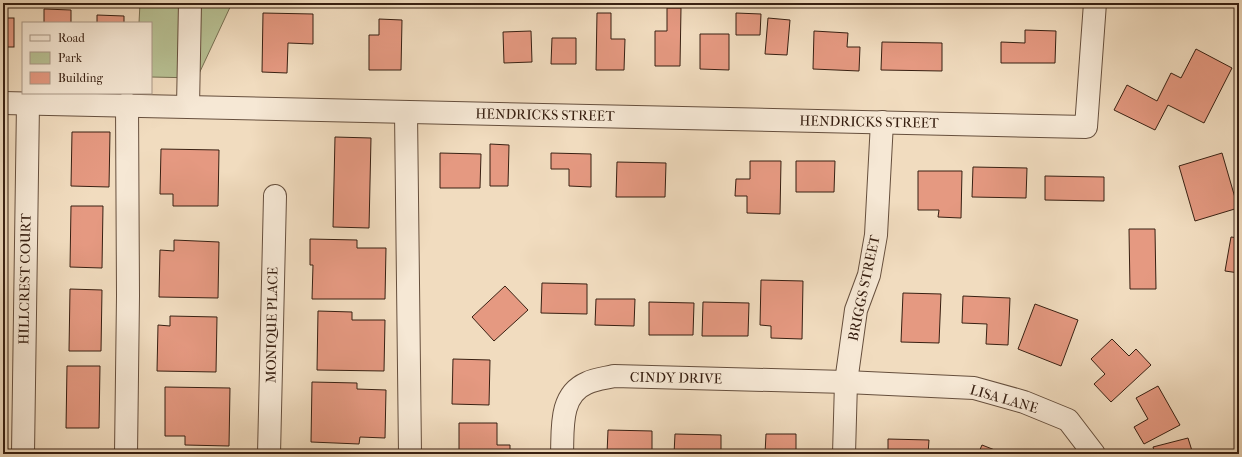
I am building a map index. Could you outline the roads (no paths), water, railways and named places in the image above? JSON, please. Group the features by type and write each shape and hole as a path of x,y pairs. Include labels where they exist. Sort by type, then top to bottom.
{"street":[{"path":"188,106 190,3"},
{"name":"HENDRICKS STREET","path":"3,103 127,104 406,112 1086,127 1095,3"},
{"name":"HILLCREST COURT","path":"23,454 28,103"},
{"path":"126,454 128,296 127,104"},
{"path":"406,112 410,454"},
{"name":"BRIGGS STREET","path":"844,454 846,382 856,310 869,274 876,235 882,122"},
{"name":"MONIQUE PLACE","path":"269,454 275,196"},
{"name":"CINDY DRIVE","path":"562,454 564,411 572,394 586,383 614,376 846,382"},
{"name":"LISA LANE","path":"846,382 974,388 1024,402 1068,420 1094,454"}]}
